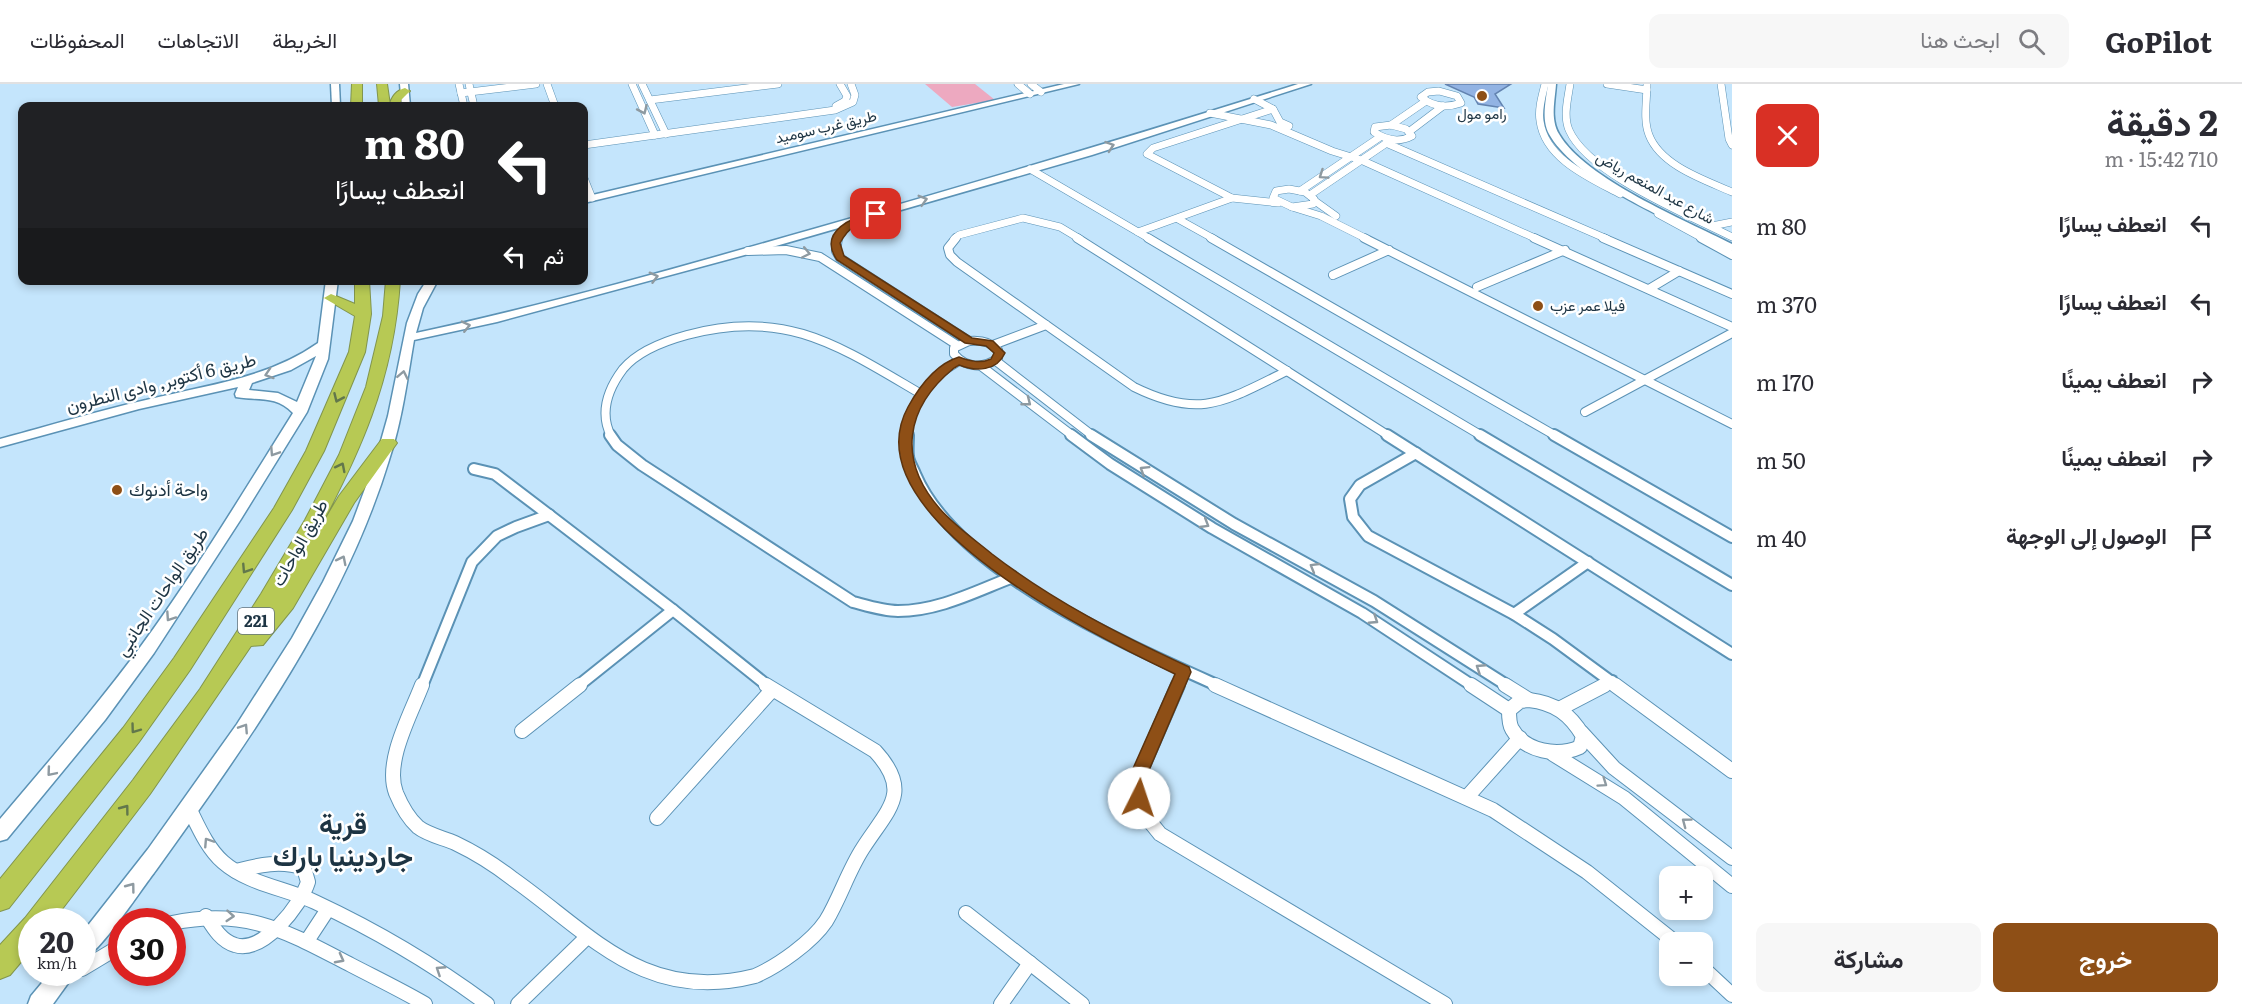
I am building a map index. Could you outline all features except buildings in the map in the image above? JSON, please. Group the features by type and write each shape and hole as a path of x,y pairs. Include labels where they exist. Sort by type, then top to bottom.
{"highway":[{"path":"357,84 357,102"},
{"path":"382,84 384,102"},
{"path":"396,102 404,87"},
{"name":"طريق الواحات","path":"0,899 131,735 182,664 267,537 305,470 349,374 357,352 363,314 362,285"},
{"name":"طريق الواحات","path":"47,908 161,761 232,658 317,515 355,438 371,399 385,347 392,285"},
{"path":"331,298 363,314"},
{"path":"232,658 263,631 286,603 346,500 388,443"},
{"path":"0,966 18,945"}],"street":[{"path":"335,84 336,102"},
{"path":"470,88 501,84"},
{"path":"460,88 536,84"},
{"path":"547,84 554,102"},
{"path":"632,84 654,133"},
{"path":"642,84 665,132"},
{"path":"650,100 778,84"},
{"path":"808,113 839,105 847,98 846,91 840,84"},
{"path":"1018,84 1030,94"},
{"path":"1031,84 1041,92"},
{"name":"طريق غرب سوميد","path":"588,199 1074,84"},
{"path":"409,338 493,320 748,251 1105,148 1307,84"},
{"name":"شارع عبد المنعم رياض","path":"1562,84 1564,137 1574,150 1608,176 1732,248"},
{"path":"1562,116 1570,84"},
{"path":"1607,84 1647,87 1647,128 1653,143 1662,153 1680,165 1732,192"},
{"path":"1721,84 1729,139 1732,145"},
{"path":"404,87 406,102"},
{"path":"588,142 808,113 850,105 856,97 853,87 846,91"},
{"name":"شارع عبد المنعم رياض","path":"1548,87 1549,121 1554,135 1565,150 1581,164 1612,184 1705,231 1732,242"},
{"path":"1433,91 1452,94 1462,101 1455,106 1443,106 1426,101 1421,94 1433,91"},
{"path":"1723,97 1732,98"},
{"path":"1254,99 1272,109 1280,122 1352,156"},
{"path":"1391,125 1426,101"},
{"path":"1410,131 1443,106"},
{"path":"1272,109 1147,152 1149,156 1232,198 1278,203 1321,216 1650,379 1732,417"},
{"path":"1210,113 1270,125 1332,151 1361,159 1732,327"},
{"path":"1270,125 1280,122"},
{"path":"1410,131 1391,125 1376,127 1374,132 1386,140 1732,294"},
{"path":"1300,191 1352,156 1386,140 1407,139 1412,136 1410,131"},
{"path":"1292,207 1308,207 1312,198 1386,140"},
{"path":"1030,169 1732,585"},
{"path":"1278,203 1273,198 1276,191 1284,189 1300,191 1330,213 1477,287 1732,424"},
{"path":"1138,232 1232,198"},
{"path":"1287,371 1220,402 1204,406 1165,403 1134,387 957,262 950,255 948,248 959,235 1017,219 1035,219 1060,227 1287,371 1416,453 1588,562 1732,654"},
{"path":"1178,219 1732,537"},
{"path":"854,220 838,236 836,251 840,258 969,340"},
{"path":"1705,231 1732,222"},
{"path":"1705,231 1732,229"},
{"path":"1705,231 1732,237"},
{"path":"1705,231 1732,255"},
{"path":"1333,275 1389,250"},
{"path":"1477,287 1565,250"},
{"path":"748,251 798,251 820,257 957,345"},
{"path":"1649,289 1679,271"},
{"name":"طريق الواحات الجانبي","path":"0,832 99,715 148,649 236,516 300,412 315,378 325,344 332,285"},
{"path":"96,931 189,808 272,683 323,596 360,521 388,443 415,314 430,285"},
{"path":"993,345 1046,325"},
{"path":"921,394 834,344 808,334 779,327 726,327 679,337 647,351 621,371 606,394 604,420 616,444 642,465 853,602 882,610 912,610 942,604 1013,577"},
{"path":"1585,412 1732,333"},
{"path":"969,340 985,341 993,345 999,353 996,361 981,366 969,365 959,361 954,354 957,345 969,340"},
{"name":"طريق 6 أكتوبر, وادى النطرون","path":"0,443 146,403 248,380 286,368 308,357 325,344"},
{"path":"959,361 936,377 921,394 910,414 905,435 908,461 918,487 936,513 963,538 1013,577 1058,607 1118,640 1184,672 1467,797 1535,835 1599,880 1663,932"},
{"path":"996,361 1074,423 1130,461 1234,524 1374,601 1529,700"},
{"path":"981,366 1110,464 1212,528 1362,613 1509,710"},
{"name":"طريق 6 أكتوبر, وادى النطرون","path":"248,380 241,394 274,396 290,402 300,412"},
{"path":"1416,453 1360,485 1350,499 1353,517 1368,536 1394,552 1514,614 1553,639 1732,771"},
{"path":"474,469 495,474 549,515 673,610 772,690 856,738 888,765 896,782 894,800 850,869 825,921 797,950 766,971 732,987 682,991 641,979 599,953 522,885 490,862 455,843 419,828 404,810 395,790 394,768 398,745 472,562 484,544 504,531 549,515"},
{"path":"1514,614 1588,562"},
{"path":"522,731 673,610"},
{"path":"1184,672 1136,782 1143,813 1160,834 1445,1004"},
{"path":"1559,709 1612,681"},
{"path":"657,818 772,690"},
{"path":"1509,710 1520,701 1529,700 1539,701 1559,709 1569,716 1614,768 1732,858"},
{"path":"1509,710 1509,723 1520,738 1541,751 1553,754 1584,771 1623,797 1732,886"},
{"path":"1553,754 1573,752 1580,747 1581,732"},
{"path":"1467,797 1520,738"},
{"path":"189,808 216,855 236,871 301,896 419,956 487,1004"},
{"path":"206,916 216,931 241,947 261,943 278,928 307,887 309,877 304,868 300,866 275,863 236,871"},
{"path":"307,940 328,909"},
{"path":"966,914 1082,1004"},
{"path":"186,920 206,916 242,917 278,928 307,940 400,988 425,1004"},
{"path":"518,1004 584,940"},
{"path":"1001,1004 1030,963"},
{"path":"1713,978 1732,994"},
{"path":"44,997 59,986"}],"shaded area":[{"path":"925,84 975,84 995,100 952,107"}],"place":[{"name":"رامو مول","path":"1482,96"},
{"name":"فيلا عمر عزب","path":"1538,306"},
{"name":"واحة أدنوك","path":"117,490"}],"district":[{"name":"قرية جاردينيا بارك","path":"343,840"}],"route":[{"path":"876,214 854,220 843,229 835,243 840,258 969,340 985,341 996,347 999,353 996,361 987,365 975,366 959,361 950,365 921,394 910,414 905,435 908,461 918,487 936,513 963,538 1013,577 1058,607 1118,640 1184,672 1136,782 1139,798"}]}
